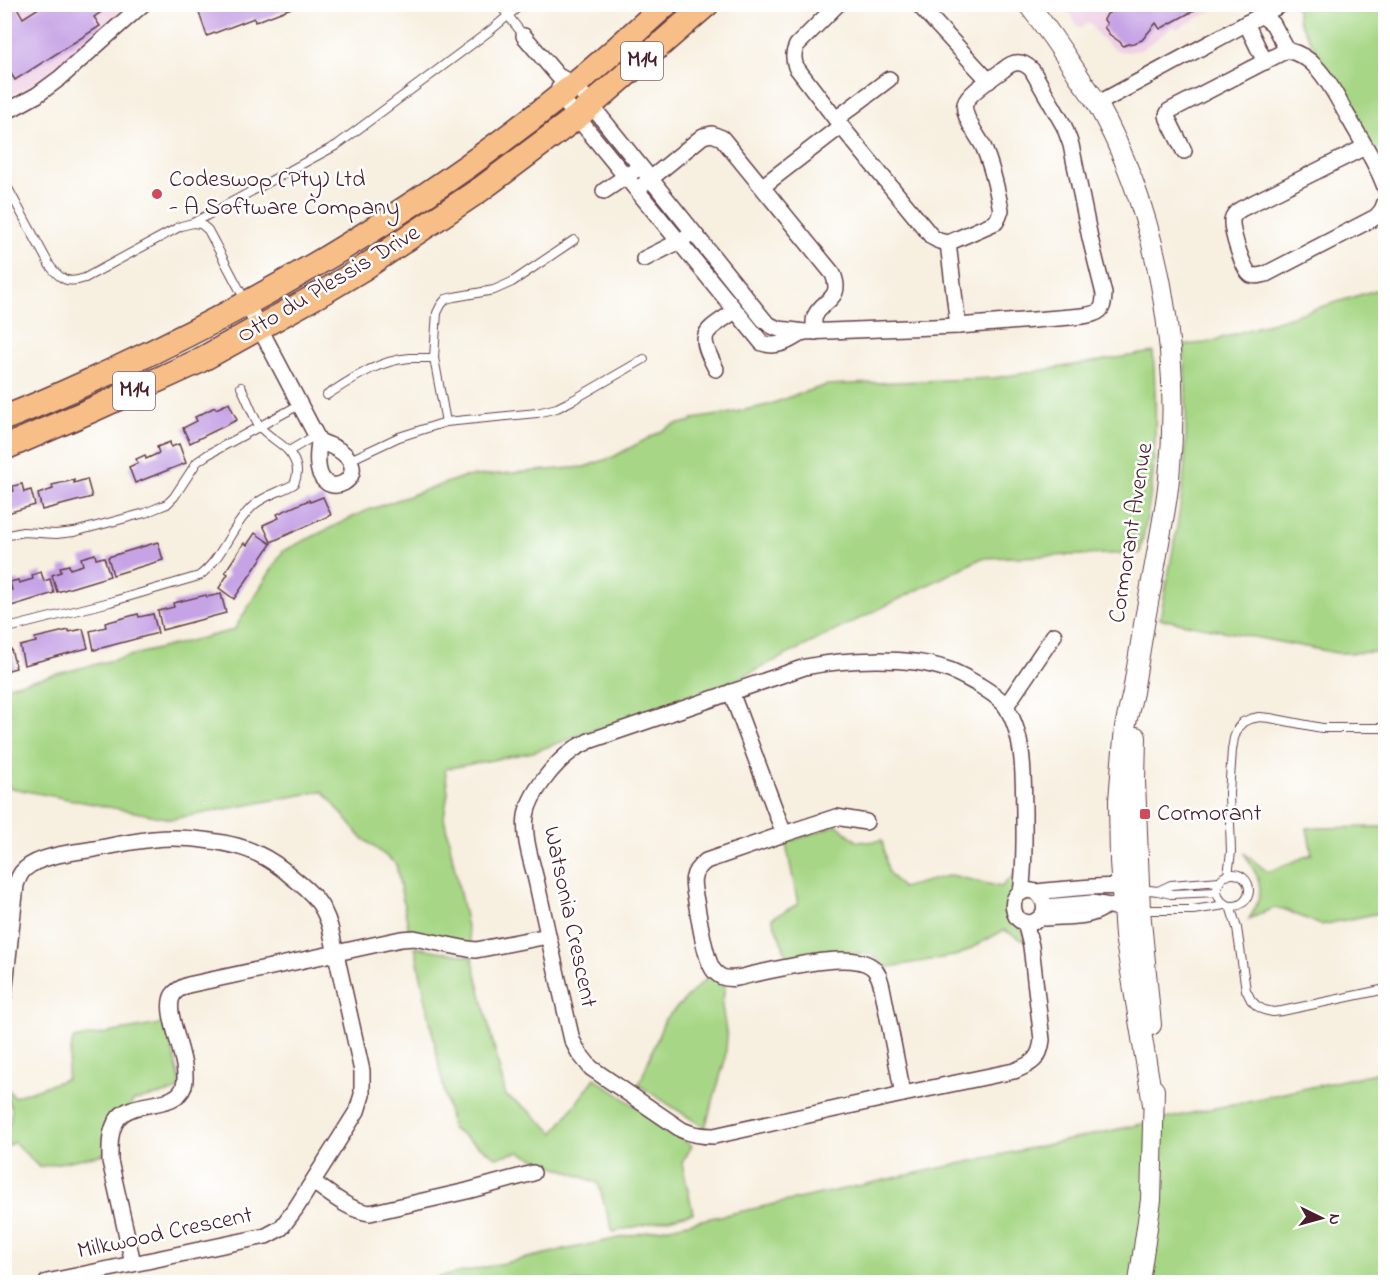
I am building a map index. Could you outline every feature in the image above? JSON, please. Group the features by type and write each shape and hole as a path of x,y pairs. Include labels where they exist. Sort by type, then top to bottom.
{"main road":[{"name":"Otto du Plessis Drive","path":"4,418 160,349 247,304 356,240 513,133 564,86 666,4"},
{"name":"Otto du Plessis Drive","path":"4,448 197,362 327,290 481,189 584,111 707,4"}],"street":[{"path":"4,113 37,95 60,78 143,4"},
{"path":"584,111 641,166 770,326 777,329 809,332 958,326 1083,316 1096,313 1101,309 1104,294 1071,145 1064,126 1032,70 1027,65 1015,63 1008,66 967,99 965,111 989,161 1001,210 996,222 948,243 939,241 932,237 839,122 793,60 793,53 797,45 838,4"},
{"path":"918,4 989,81"},
{"name":"Cormorant Avenue","path":"1028,4 1052,35 1097,105 1130,173 1147,223 1159,276 1170,348 1173,409 1169,480 1133,693 1136,728 1135,781 1139,889 1123,908 1153,1040 1151,1200 1139,1282"},
{"path":"1097,105 1282,4"},
{"path":"1261,15 1273,24 1287,50 1305,57 1328,81 1383,180 1386,190"},
{"path":"1246,23 1265,62"},
{"path":"524,36 584,111 636,191 762,343 781,344 809,332 815,315 832,298 836,279 833,274 722,138 712,134 702,136 636,191"},
{"path":"1184,151 1168,119 1169,111 1287,50"},
{"path":"763,186 889,79"},
{"path":"1365,147 1234,214 1232,221 1234,233 1245,270 1250,275 1266,274 1376,217 1386,200"},
{"path":"604,191 641,166"},
{"path":"644,259 678,242 693,231"},
{"path":"948,243 958,326"},
{"path":"247,304 317,438 317,457 321,475 331,484 338,486 343,484 349,480 351,474 350,460 339,450 317,438"},
{"path":"716,369 705,347 704,338 706,332 735,311"},
{"path":"1006,706 1054,635"},
{"name":"Watsonia Crescent","path":"1030,892 1024,871 1023,760 1020,740 1006,706 989,691 949,669 930,664 876,661 805,667 589,741 574,749 547,776 530,801 526,815 526,829 548,936 572,1040 579,1053 591,1068 682,1130 701,1136 714,1136 1014,1071 1028,1066 1041,1050 1042,1040 1031,946 1037,917"},
{"path":"731,692 783,834"},
{"path":"866,822 836,817 783,834 706,861 697,867 692,879 708,958 713,970 722,977 735,978 812,963 843,960 859,961 871,966 878,973 903,1094"},
{"name":"Milkwood Crescent","path":"4,995 16,885 19,875 25,868 46,858 152,839 206,841 238,847 259,854 270,861 303,886 321,904 330,927 362,1071 362,1095 357,1111 282,1228 266,1236 47,1282"},
{"path":"1123,908 1092,903 1037,917 1017,918 1013,909 1014,899 1030,892 1078,888 1139,889"},
{"path":"1030,892 1043,899 1037,917"},
{"path":"134,1263 110,1161 112,1131 117,1119 125,1112 168,1100 178,1095 183,1088 184,1067 170,1001 179,989 188,985 335,953 414,938 476,950 548,936"},
{"path":"313,1182 344,1203 370,1213 467,1191 532,1173"}],"lane":[{"path":"499,4 524,36"},
{"path":"4,182 57,276 75,281 85,278 164,234 193,223 337,145 522,4"},
{"path":"193,223 201,224 208,230 247,304"},
{"path":"446,422 434,358 437,313 441,305 446,299 494,290 512,282 574,240"},
{"path":"327,395 378,366 410,358 434,358"},
{"path":"350,460 399,437 446,422 537,413 557,408 644,359"},
{"path":"4,629 199,576 209,568 254,504 294,484 297,479 295,461 289,451 260,426 241,387"},
{"path":"4,536 23,532 56,534 74,532 145,513 167,504 197,462 299,405"},
{"path":"289,451 317,438"},
{"path":"1228,875 1231,852 1229,793 1232,750 1234,738 1243,722 1259,717 1322,728 1386,728"},
{"path":"1123,908 1193,910 1241,905 1247,900 1250,889 1247,882 1239,875 1231,852"},
{"path":"1139,889 1220,881 1228,875 1239,875"},
{"path":"1220,881 1217,891 1220,899 1228,905 1238,928"},
{"path":"1139,889 1171,894 1217,891"},
{"path":"1241,905 1238,928 1246,990 1257,1006 1264,1010 1282,1011 1386,989"}],"shaded area":[{"path":"5,5 130,5 49,77 5,98"},
{"path":"1064,5 1223,5 1176,29 1174,26 1141,50 1128,52 1111,47 1090,24 1079,28"}],"green space":[{"path":"1296,5 1385,5 1385,173 1298,19"},
{"path":"1385,287 1385,652 1337,653 1160,619 1183,479 1186,421 1184,345 1206,343"},
{"path":"1153,352 1155,451 1151,493 1140,553 982,558 738,679 533,752 445,769 448,793 444,817 471,946 409,932 396,864 361,837 323,791 171,819 5,787 4,687 234,630 283,551 363,512 463,477 584,467 613,457 673,425 693,421 692,419 768,405 827,385 994,378"},
{"path":"837,825 857,841 882,840 888,872 902,888 951,875 1001,887 1023,866 1010,911 1030,944 1004,930 959,955 884,968 875,957 856,953 788,959 772,918 798,904 786,843"},
{"path":"1385,827 1385,912 1321,925 1283,909 1274,908 1249,919 1258,900 1260,885 1244,853 1268,872 1312,854 1307,828"},
{"path":"415,947 472,957 506,1096 527,1109 554,1133 595,1078 692,1146 682,1163 693,1213 613,1232 598,1183 519,1152 496,1157 452,1129"},
{"path":"710,975 725,986 722,1006 727,1038 725,1060 705,1128 639,1085 665,1019"},
{"path":"166,1023 181,1085 176,1091 133,1101 104,1154 39,1167 14,1142 5,1148 5,1130 10,1124 12,1109 5,1094 4,1084 14,1097 66,1079 73,1039"},
{"path":"1385,1071 1385,1282 417,1282"}],"building":[{"path":"4,4 15,4 23,18 45,4 101,4 104,10 94,17 100,26 15,80 4,63"},
{"path":"196,4 293,4 294,7 255,22 254,18 207,36"},
{"path":"1121,4 1156,4 1159,8 1163,6 1162,4 1206,4 1160,29 1156,23 1142,40 1123,46 1104,27 1107,24 1104,20 1107,14 1121,7"},
{"path":"229,403 237,420 190,443 183,428 197,421 195,417"},
{"path":"170,442 171,447 179,444 186,463 135,483 129,467 138,463 136,459 145,455 146,459 159,453 157,447"},
{"path":"87,479 92,497 42,510 38,494 53,489 52,485"},
{"path":"22,484 24,492 31,490 35,505 4,514 4,494 14,491 13,486"},
{"path":"323,497 331,515 271,542 263,525 279,518 277,514 309,500 310,502"},
{"path":"255,533 271,544 234,599 219,588 228,574 225,572 244,543 247,545"},
{"path":"158,542 163,560 113,575 108,557"},
{"path":"95,554 96,559 104,557 110,576 57,592 52,575 61,572 60,567 69,565 70,569 83,565 81,558"},
{"path":"41,572 44,581 50,579 54,593 8,607 4,592 12,590 10,582 18,580 19,583 33,579 32,575"},
{"path":"221,594 226,613 162,630 158,611 174,607 173,603"},
{"path":"138,614 139,617 153,614 158,633 94,650 90,631 106,627 105,623"},
{"path":"83,629 88,648 24,665 20,646 36,642 35,638"},
{"path":"11,649 16,668 5,671 5,651"}],"place":[{"name":"Codeswop (Pty) Ltd - A Software Company","path":"157,194"},
{"name":"Cormorant","path":"1145,814"}]}
